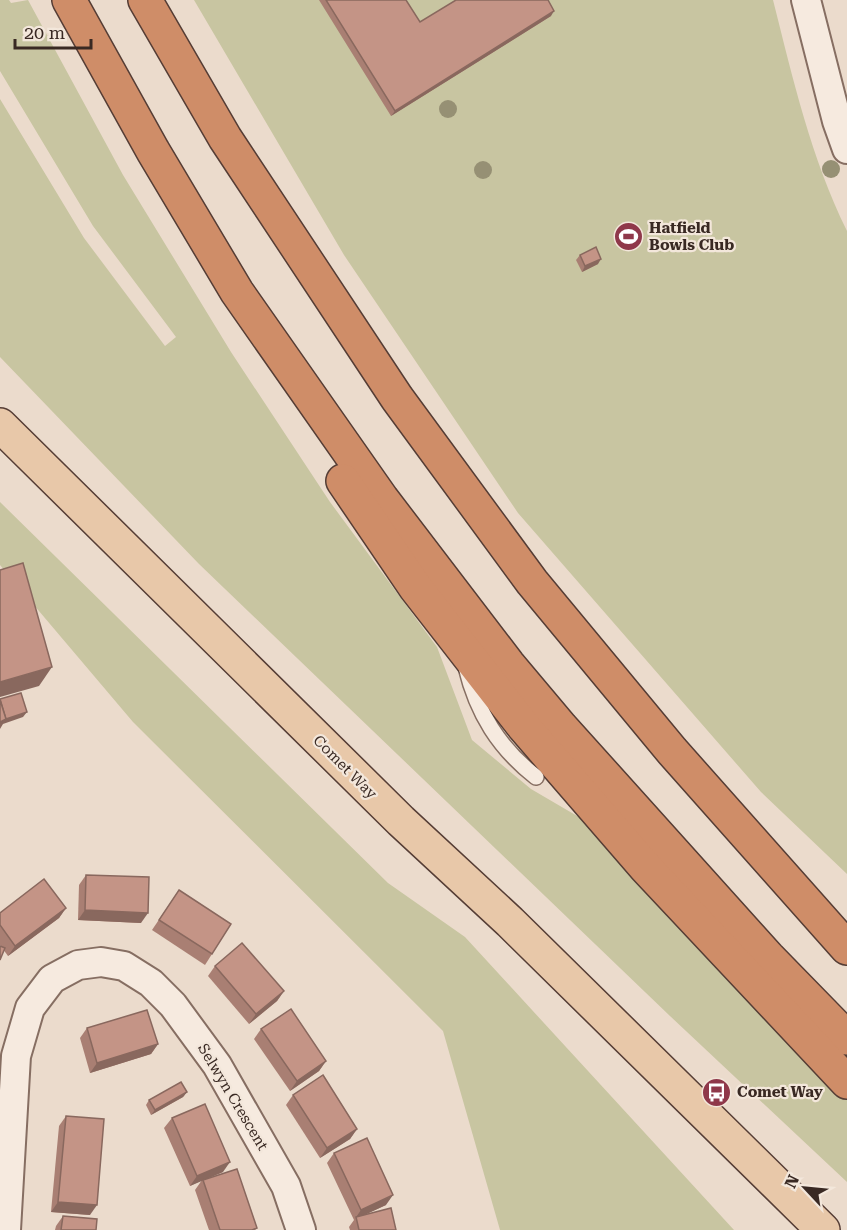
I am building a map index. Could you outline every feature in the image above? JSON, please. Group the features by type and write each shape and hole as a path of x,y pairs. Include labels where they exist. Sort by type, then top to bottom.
{"highway":[{"path":"69,0 153,151 237,292 382,499 508,664 561,727 768,957 847,1038"},
{"path":"145,0 225,138 397,398 532,582 672,751 847,948"},
{"path":"237,292 269,371 415,587 461,647 524,728 646,868 847,1082"},
{"path":"812,907 847,938"}],"main road":[{"name":"Comet Way","path":"0,425 401,821 510,921 823,1230"}],"street":[{"path":"806,0 837,121 847,149"},
{"name":"Selwyn Crescent","path":"6,1230 16,1056 30,1008 52,978 78,965 101,962 124,966 151,983 173,1005 217,1065 286,1186 301,1230"}],"lane":[{"path":"461,647 476,701 489,727 516,762 536,777"}],"shaded area":[{"path":"0,0 9,0 11,3 28,0 123,175 231,352 330,502 437,647 472,740 531,789 584,820 847,1097 847,1182 670,1016 199,564 0,357 0,99 84,238 165,346 176,337 93,226 0,71"},
{"path":"194,0 773,0 813,147 847,231 847,874 761,792 518,513 344,255"},
{"path":"0,502 388,883 465,937 734,1230 500,1230 443,1031 133,722 0,565"}],"building":[{"path":"326,0 406,0 420,22 456,0 548,0 554,11 395,111"},
{"path":"596,247 601,259 585,266 580,255"},
{"path":"23,563 52,667 0,682 0,570"},
{"path":"21,693 27,712 6,719 0,699"},
{"path":"0,700 6,719 0,722"},
{"path":"86,875 149,877 148,913 85,910"},
{"path":"44,879 66,908 15,946 0,925 0,913"},
{"path":"179,890 231,924 212,954 159,920"},
{"path":"242,943 284,991 256,1014 215,966"},
{"path":"0,946 5,948 0,960"},
{"path":"291,1009 326,1061 297,1081 261,1029"},
{"path":"147,1010 158,1044 97,1063 87,1028"},
{"path":"323,1075 357,1129 327,1148 293,1095"},
{"path":"181,1082 187,1092 155,1110 149,1100"},
{"path":"205,1104 230,1162 197,1176 172,1118"},
{"path":"66,1116 104,1119 97,1205 58,1202"},
{"path":"367,1138 393,1195 361,1210 334,1153"},
{"path":"237,1169 257,1228 220,1230 203,1180"},
{"path":"391,1208 396,1230 359,1230 356,1217"},
{"path":"63,1216 97,1219 96,1230 61,1230"}],"place":[{"name":"Hatfield Bowls Club","path":"628,237"},
{"name":"Comet Way","path":"716,1092"}]}
